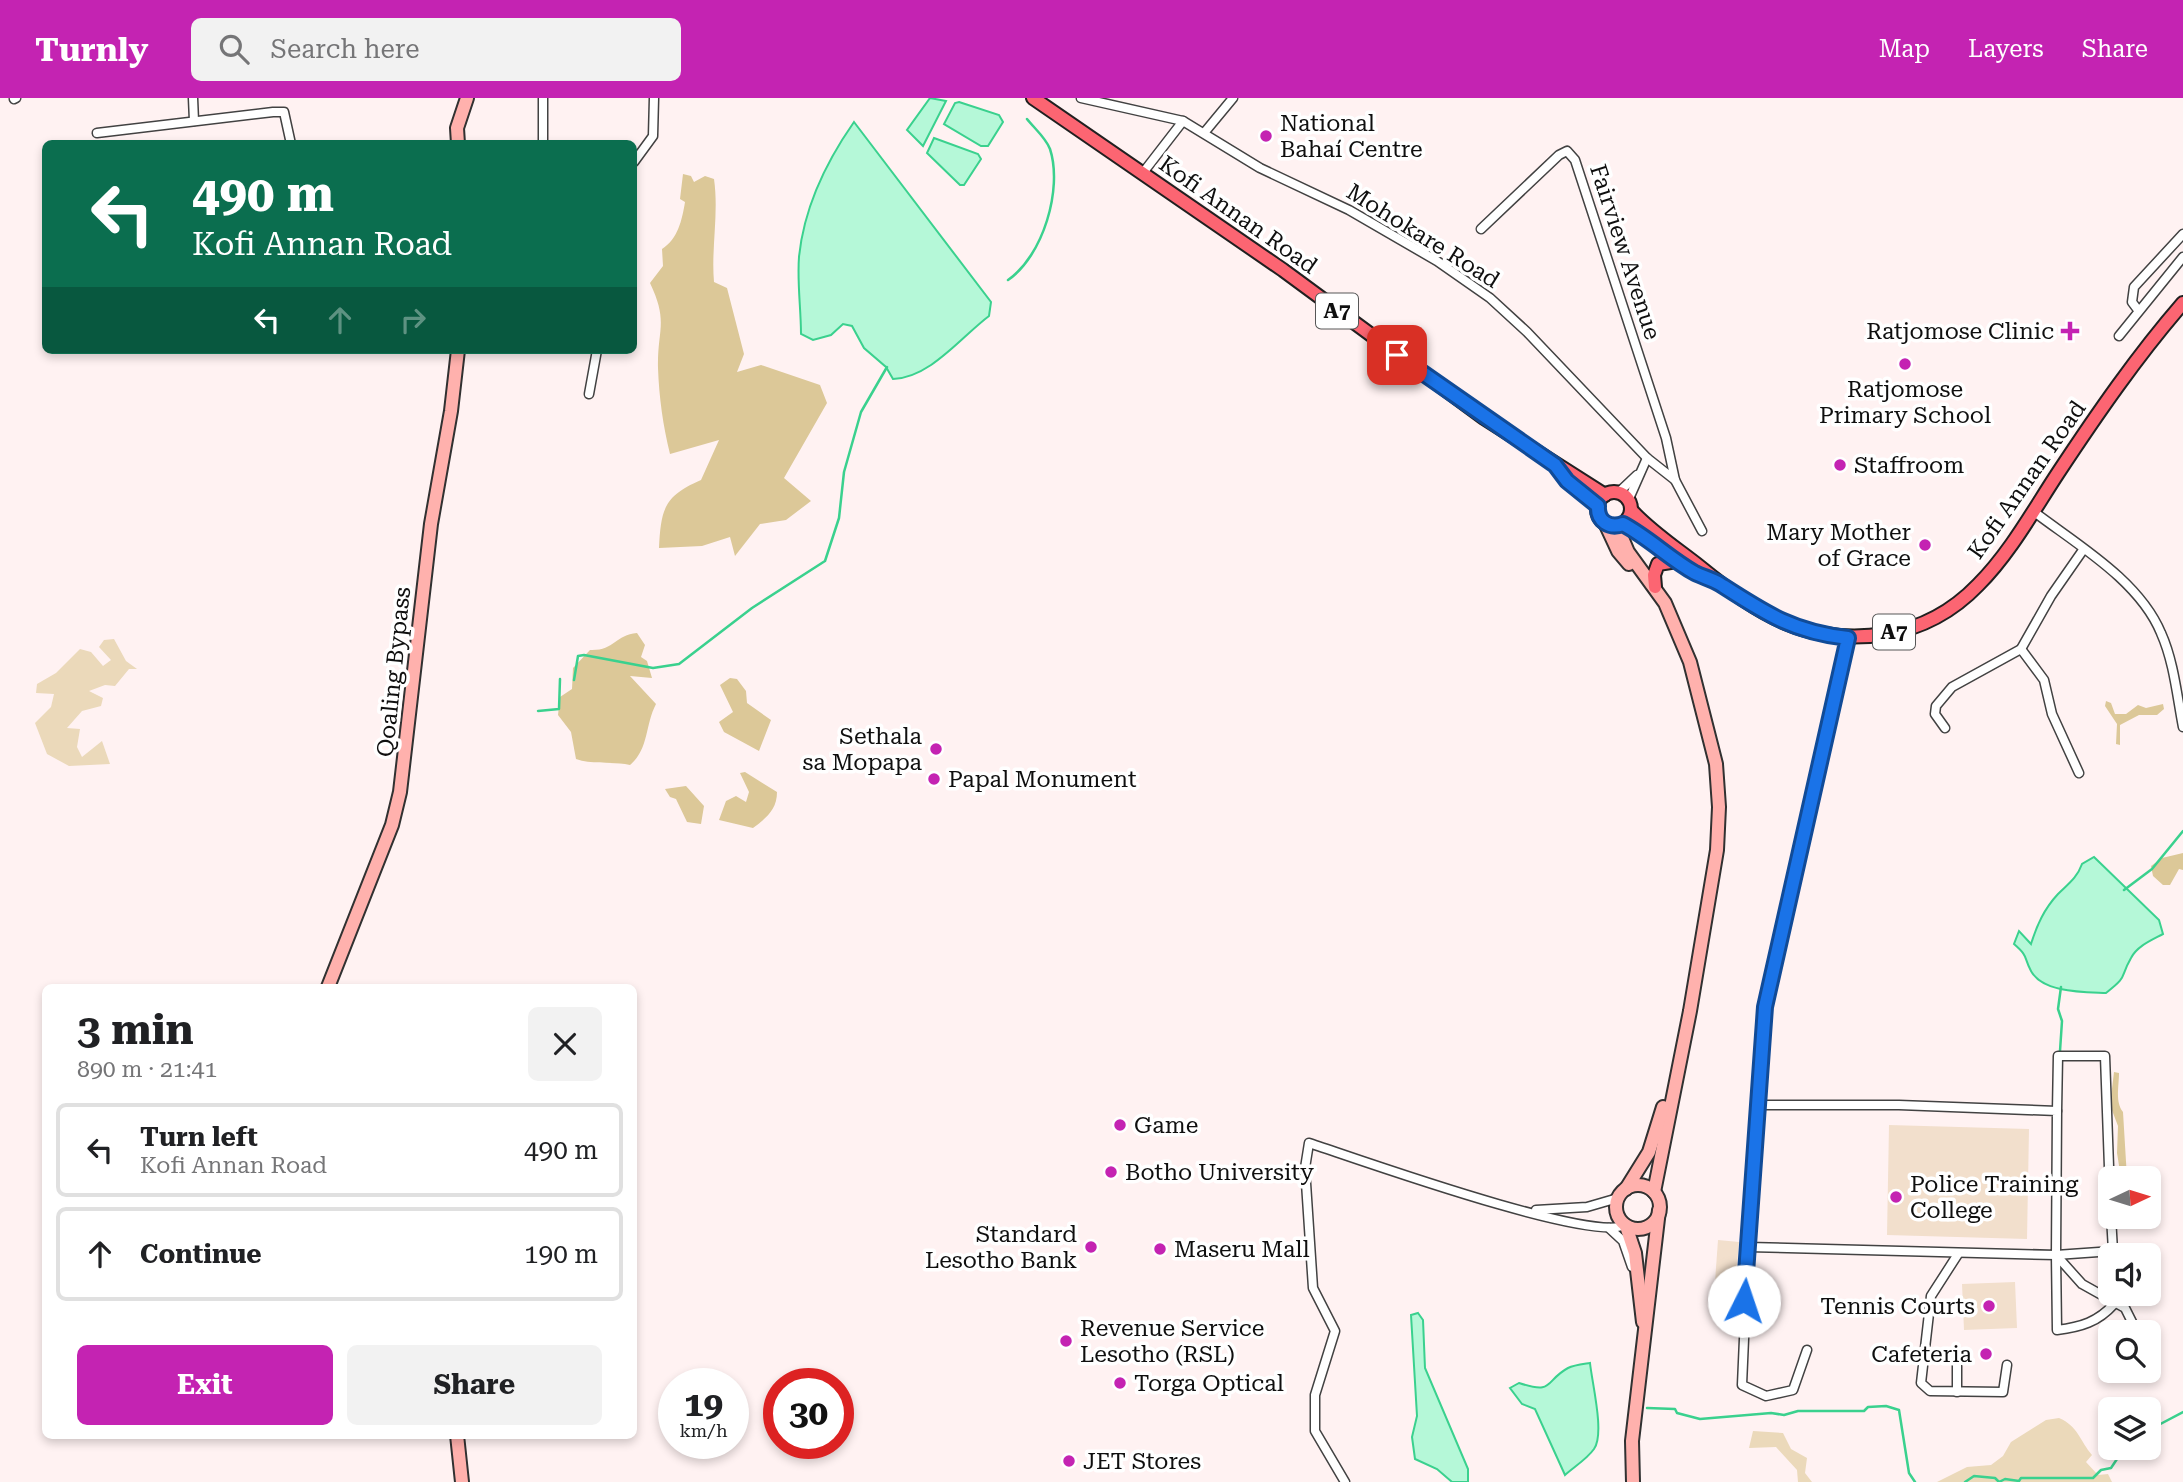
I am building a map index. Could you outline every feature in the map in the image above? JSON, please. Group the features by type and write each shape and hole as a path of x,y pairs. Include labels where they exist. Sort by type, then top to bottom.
{"main road":[{"path":"458,140 457,128 467,98"},
{"name":"Kofi Annan Road","path":"1033,98 1283,270 1484,418 1616,501 1718,583"},
{"name":"Kofi Annan Road","path":"1615,524 1782,623 1805,631 1848,638 1901,631 1945,612 1992,568 2099,412 2183,303"},
{"name":"Qoaling Bypass","path":"329,984 392,825 400,792 431,524 451,411 458,354"},
{"path":"1616,501 1618,551 1658,605 1693,680"},
{"path":"1616,501 1599,516 1615,524 1628,552 1655,587 1690,662 1716,764 1719,807 1717,850 1688,1026 1654,1192 1660,1210 1632,1441 1633,1482"},
{"path":"1655,587 1654,575 1658,564 1677,561"},
{"path":"1644,1358 1635,1254 1626,1225 1617,1213 1622,1194 1654,1140 1677,1051 1688,1026"},
{"path":"1622,1194 1638,1185 1654,1192"},
{"path":"1626,1225 1639,1229 1647,1227 1654,1222 1660,1210"},
{"path":"457,1439 462,1482"}],"street":[{"path":"193,98 194,121"},
{"path":"543,98 543,140"},
{"path":"637,158 653,136 654,98"},
{"name":"Mohokare Road","path":"1081,98 1183,121 1260,168 1349,210 1437,261 1490,298 1528,332 1647,458 1675,480"},
{"path":"1204,133 1233,98"},
{"path":"97,133 284,113 290,140"},
{"path":"1142,174 1183,121"},
{"name":"Fairview Avenue","path":"1481,229 1559,155 1567,151 1575,160 1666,438 1675,480"},
{"path":"2138,310 2132,302 2134,287 2183,234"},
{"path":"2119,336 2183,257"},
{"path":"589,394 596,354"},
{"path":"1616,501 1639,473 1647,458"},
{"path":"1675,480 1702,531"},
{"path":"2032,511 2116,575 2161,630 2183,727"},
{"path":"1945,728 1934,714 1936,706 1952,687 2021,649 2051,596 2083,550"},
{"path":"1807,1350 1793,1390 1766,1396 1742,1385 1748,1247 1765,1007 1848,638"},
{"path":"2021,649 2044,680 2052,714 2079,773"},
{"path":"2109,1166 2105,1056 2058,1056 2057,1330 2080,1327 2103,1317 2112,1306"},
{"path":"1759,1105 1899,1105 2057,1111"},
{"path":"1345,1482 1315,1431 1315,1395 1335,1331 1313,1288 1304,1168 1308,1143 1516,1209 1609,1228 1626,1225"},
{"path":"1516,1209 1577,1208 1622,1194"},
{"path":"1609,1228 1623,1241 1638,1282"},
{"path":"1748,1247 1958,1254 2098,1254"},
{"path":"1958,1254 1931,1296 1921,1383 1930,1391 2003,1392 2007,1365"},
{"path":"2056,1255 2082,1284 2098,1294"},
{"path":"2120,1306 2125,1308 2131,1320"},
{"path":"1957,1362 1957,1392"}],"shaded area":[{"path":"930,98 946,101 923,146 907,130"},
{"path":"955,103 999,115 1003,122 988,146 981,146 944,124"},
{"path":"854,122 991,302 989,316 932,364 907,377 893,379 886,367 864,348 852,326 843,324 831,335 813,340 801,334 799,257 806,220 826,169"},
{"path":"934,138 978,154 981,159 964,185 960,185 927,153"},
{"path":"683,174 691,176 694,182 705,176 714,179 714,282 727,288 744,354 737,372 761,365 820,385 827,403 784,478 811,501 786,520 760,524 735,556 730,537 702,546 659,548 661,523 667,505 679,492 701,480 719,440 670,454 659,390 661,317 650,283 663,266 662,249 672,240 681,222 685,202 680,199"},
{"path":"637,633 645,645 641,657 647,661 652,678 630,676 656,704 641,752 630,765 576,759 571,732 558,715 560,697 572,689 573,668 590,650 610,646 630,634"},
{"path":"114,639 126,661 137,669 129,669 115,686 105,685 89,691 103,698 101,706 82,711 67,728 80,729 77,747 82,757 102,741 110,764 69,766 47,754 35,723 51,707 54,694 36,693 37,684 56,673 80,649 91,652 103,666 111,660 99,647 104,640"},
{"path":"730,678 737,679 746,691 747,703 771,720 759,751 724,732 719,722 733,712 720,685"},
{"path":"2106,701 2111,703 2115,714 2126,714 2138,705 2146,708 2163,704 2164,709 2157,715 2139,715 2120,725 2120,745 2116,744 2117,724 2105,706"},
{"path":"745,772 777,792 773,809 753,828 719,820 726,801 736,796 746,802 749,792 740,773"},
{"path":"686,786 704,806 701,824 687,822 676,799 670,797 665,789"},
{"path":"2183,853 2183,870 2179,869 2170,885 2163,885 2153,876 2151,866 2162,858"},
{"path":"2094,857 2159,920 2163,934 2137,950 2121,980 2106,993 2065,990 2045,984 2031,971 2024,954 2014,944 2019,931 2031,944 2049,905 2075,877 2082,864"},
{"path":"2114,1072 2119,1073 2118,1099 2123,1112 2126,1166 2119,1166 2118,1126 2110,1105"},
{"path":"1889,1125 2029,1129 2027,1239 1887,1235"},
{"path":"1718,1240 1739,1242 1735,1284 1715,1282"},
{"name":"Tennis Courts","path":"2015,1282 2017,1328 1964,1330 1962,1284"},
{"path":"1418,1313 1423,1320 1425,1368 1468,1469 1468,1482 1452,1482 1437,1469 1415,1459 1412,1437 1417,1416 1411,1315"},
{"path":"1590,1363 1597,1408 1597,1442 1588,1456 1565,1475 1535,1409 1522,1404 1510,1388 1519,1383 1544,1387 1568,1368"},
{"path":"2059,1418 2075,1430 2092,1455 2086,1462 2098,1475 2108,1474 2112,1482 1937,1482 1967,1467 1991,1465 2003,1456 2011,1442 2046,1420"},
{"path":"1753,1431 1783,1433 1791,1449 1807,1458 1805,1473 1812,1482 1798,1482 1797,1470 1776,1447 1749,1448"}],"waterway":[{"path":"1008,280 1031,255 1040,239 1052,202 1054,183 1050,149 1027,119"},
{"path":"574,680 578,656 584,655 653,668 679,664 752,608 825,561 839,518 844,472 861,412 887,367"},
{"path":"538,711 559,709 560,679"},
{"path":"2124,890 2152,869 2183,831"},
{"path":"2060,1051 2062,1021 2058,1009 2061,987"},
{"path":"1647,1408 1675,1409 1677,1413 1700,1419 1771,1413 1784,1415 1798,1411 1864,1411 1868,1407 1886,1406 1899,1410 1909,1473 1915,1482"},
{"path":"2161,1424 2183,1412"},
{"path":"1965,1482 1974,1476 1995,1478 1999,1482 2005,1479 2019,1481 2021,1478 2093,1478 2101,1470 2111,1468 2116,1460"}],"place":[{"name":"National Bahaí Centre","path":"1266,136"},
{"name":"Ratjomose Clinic","path":"2070,331"},
{"name":"Ratjomose Primary School","path":"1905,364"},
{"name":"Staffroom","path":"1840,465"},
{"name":"Mary Mother of Grace","path":"1925,545"},
{"name":"Sethala sa Mopapa","path":"936,749"},
{"name":"Papal Monument","path":"934,779"},
{"name":"Game","path":"1120,1125"},
{"name":"Botho University","path":"1111,1172"},
{"name":"Police Training College","path":"1896,1197"},
{"name":"Standard Lesotho Bank","path":"1091,1247"},
{"name":"Maseru Mall","path":"1160,1249"},
{"name":"Tennis Courts","path":"1989,1306"},
{"name":"Revenue Service Lesotho (RSL)","path":"1066,1341"},
{"name":"Cafeteria","path":"1986,1354"},
{"name":"Torga Optical","path":"1120,1383"},
{"name":"JET Stores","path":"1069,1461"}],"route":[{"path":"1397,355 1555,465 1567,481 1598,506 1601,520 1608,525 1623,524 1639,533 1695,573 1718,583 1782,623 1824,636 1848,638 1765,1007 1744,1301"}]}
